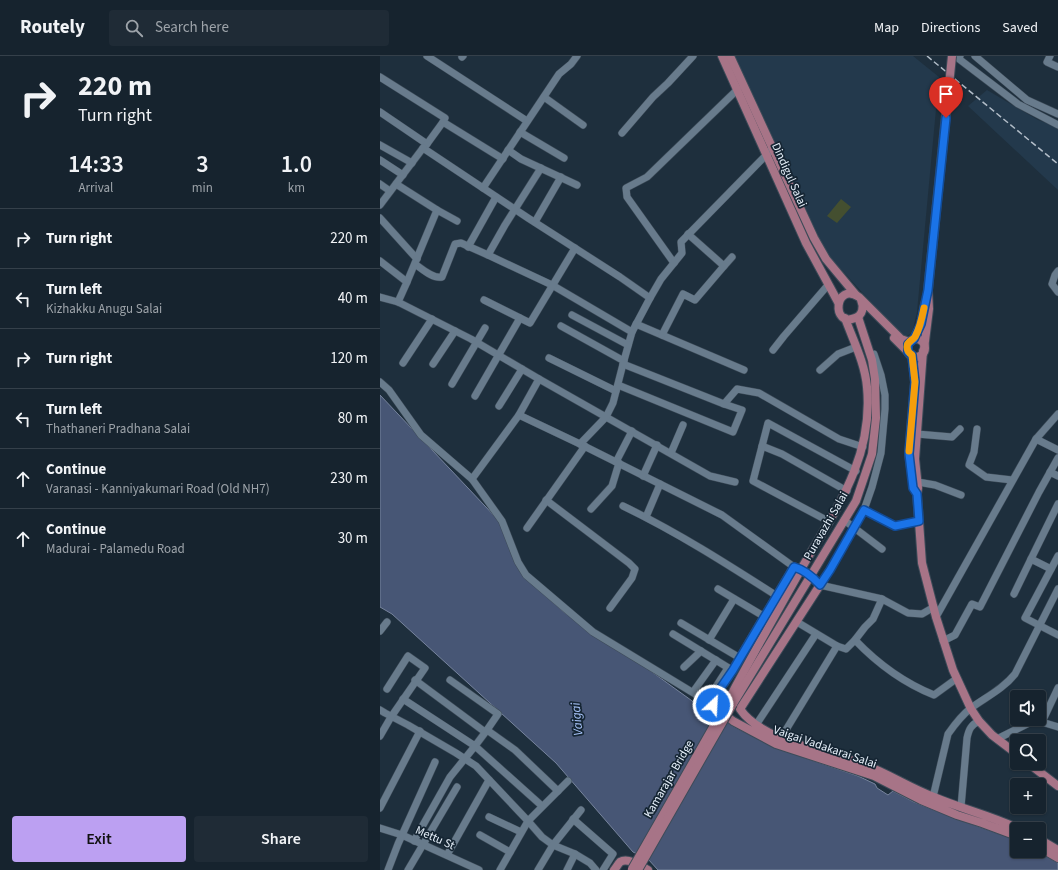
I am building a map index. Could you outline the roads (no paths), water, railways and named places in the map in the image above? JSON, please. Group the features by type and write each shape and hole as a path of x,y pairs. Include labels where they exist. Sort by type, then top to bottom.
{"main road":[{"name":"Dindigul Salai","path":"722,56 806,243 838,302"},
{"name":"Dindigul Salai","path":"730,56 814,238 826,259 858,297 901,338 911,340"},
{"path":"952,56 928,290 921,324 907,346 910,353 915,382 909,454 915,482 918,488 917,494 922,563 943,641 956,679 971,709 979,721 997,739 1010,749"},
{"path":"915,482 917,434 929,310 928,290"},
{"path":"859,316 863,308 858,297 848,294 838,302 838,309 845,318 851,319 868,315 872,317 910,353 920,355 924,350"},
{"name":"Puravazhi Salai","path":"730,702 812,576 856,501 872,454 876,418 875,379 872,360 863,335 859,316"},
{"name":"Puravazhi Salai","path":"730,702 798,568 830,522 856,471 863,447 867,418 867,386 860,357 845,318"},
{"path":"911,340 918,339 922,342 924,350"},
{"path":"798,568 812,576 820,585"},
{"name":"Vaigai Vadakarai Salai","path":"798,568 777,596 740,658 730,669 713,699 713,705 733,721 776,744 874,776 921,800 957,815 1010,833"},
{"name":"Vaigai Vadakarai Salai","path":"820,585 740,709 745,716 756,725 781,738 805,747 864,764 888,774 933,797 979,812 1010,825"},
{"name":"Kamarajar Bridge","path":"634,870 730,702"},
{"path":"1037,770 1058,786"},
{"path":"1046,843 1058,850"},
{"path":"1046,851 1058,858"},
{"path":"614,870 620,862 626,861 648,870"}],"street":[{"path":"427,56 527,121"},
{"path":"483,188 559,74 577,56"},
{"path":"622,133 653,97 693,56"},
{"path":"960,56 959,59 1018,104 1058,125"},
{"path":"975,56 1027,100 1058,114"},
{"path":"1050,56 1047,62 1058,66"},
{"path":"380,77 445,118 380,205"},
{"path":"674,263 627,197 626,188 647,177 738,89"},
{"path":"544,97 583,125"},
{"path":"380,112 496,197 650,298"},
{"path":"443,122 503,159"},
{"path":"520,132 564,158"},
{"path":"380,145 412,163"},
{"path":"527,528 582,445 606,416 613,403 632,332 661,279 682,253 681,242 773,148"},
{"path":"508,150 521,159 577,185"},
{"path":"380,160 403,175"},
{"path":"488,255 541,168"},
{"path":"535,222 561,177"},
{"path":"380,184 390,191"},
{"path":"396,184 457,221"},
{"path":"468,247 496,197"},
{"path":"398,302 437,210"},
{"path":"380,218 416,261 433,276 442,276 455,244 461,243 552,286 632,332"},
{"path":"688,234 724,266"},
{"path":"484,300 530,323 575,248"},
{"path":"662,335 683,294 695,300 732,257"},
{"path":"380,261 407,282"},
{"path":"1058,271 1052,284 1058,292"},
{"path":"774,350 784,336 828,285"},
{"path":"380,297 398,302 455,331 710,476 735,482"},
{"path":"572,315 628,345"},
{"path":"475,396 520,318"},
{"path":"402,363 432,319"},
{"path":"636,324 744,370"},
{"path":"549,358 617,388 732,432 742,410 623,362 561,326"},
{"path":"452,384 485,328"},
{"path":"433,364 455,331"},
{"path":"863,335 867,335 881,374 885,395 881,453 864,510 820,585 882,599 908,613 922,614 934,607"},
{"path":"820,370 838,354 856,347"},
{"path":"499,406 522,369"},
{"path":"472,480 519,415 539,379"},
{"path":"380,382 389,390 421,435 472,480 502,521 518,562 526,575 593,632 705,700 710,696 730,669 672,634"},
{"path":"724,404 737,389 759,393 840,439 863,447"},
{"path":"936,617 1036,439 1058,414"},
{"path":"519,415 722,515 798,568"},
{"path":"830,522 753,481 768,423 856,471"},
{"path":"671,453 683,425"},
{"path":"917,434 952,437 960,429"},
{"path":"977,429 974,452 969,465 986,477 1012,480"},
{"path":"591,509 612,486 618,463 632,431"},
{"path":"1036,439 1058,450"},
{"path":"643,476 657,445"},
{"path":"762,446 782,454 847,490"},
{"path":"943,641 955,635 972,604 980,608 1058,458"},
{"path":"1050,472 1058,476"},
{"path":"915,482 935,485 961,495"},
{"path":"646,517 660,484"},
{"path":"546,500 635,569 632,578 610,608"},
{"path":"1014,594 1058,504"},
{"path":"623,506 646,517 714,555 777,596"},
{"path":"864,510 895,526 919,521"},
{"path":"844,520 882,549"},
{"path":"1058,556 1025,618 1058,635"},
{"path":"1031,559 1051,569"},
{"path":"718,589 765,616"},
{"path":"933,797 948,734 954,725 971,709 1008,683 1015,674 1038,625 1058,589"},
{"path":"709,640 734,599"},
{"path":"797,622 837,646 846,649 855,640 865,626 873,619 882,599"},
{"path":"380,631 386,622"},
{"path":"681,623 740,658"},
{"path":"756,725 816,634"},
{"path":"855,640 870,656 921,690 934,695 956,679"},
{"path":"781,738 837,646"},
{"path":"684,667 701,651"},
{"path":"380,736 415,680 425,668 408,656 387,688"},
{"path":"693,692 716,660"},
{"path":"415,680 515,750 558,791"},
{"path":"414,841 450,777 498,714 450,680"},
{"path":"1046,714 1058,688"},
{"path":"403,699 475,746 542,806"},
{"path":"380,710 390,718 476,766 488,782 552,846 590,863 596,870"},
{"path":"961,807 967,738 972,724 979,721"},
{"path":"1046,723 1058,727"},
{"path":"997,739 1023,726"},
{"path":"380,808 419,733"},
{"path":"388,870 435,762"},
{"path":"500,870 527,822 568,780"},
{"path":"447,855 488,782"},
{"path":"408,870 457,787"},
{"path":"538,870 552,846 581,810"},
{"path":"489,817 522,832"},
{"path":"573,819 613,854 603,870"},
{"name":"Mettu St","path":"380,828 402,835 479,870"},
{"path":"480,835 510,852"},
{"path":"567,870 574,856"}],"water":[{"name":"Vaigai","path":"380,395 502,524 522,575 565,613 623,651 695,703 733,726 774,747 858,776 875,784 877,788 888,795 893,791 914,802 1010,838 1010,858 1046,858 1046,856 1058,863 1058,870 658,870 648,859 633,852 556,763 392,614 380,607"}],"railway":[{"path":"927,56 1058,164"}]}
